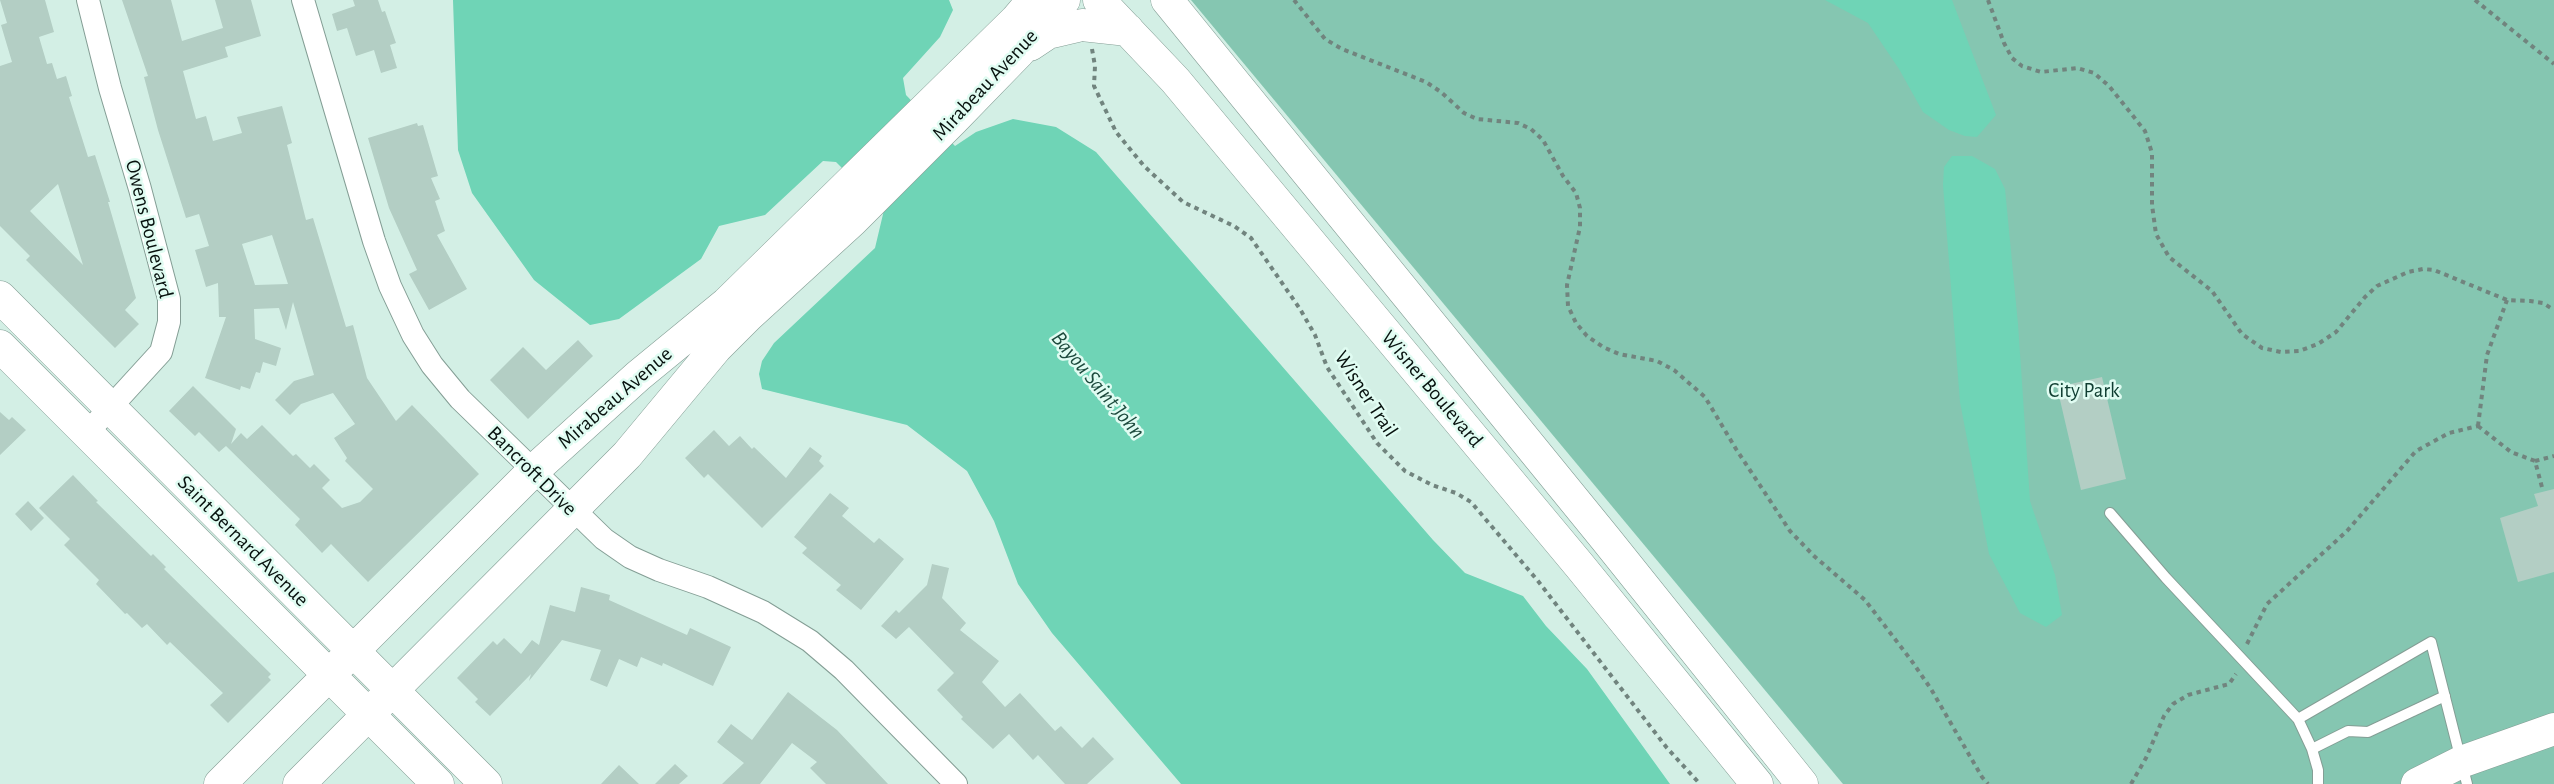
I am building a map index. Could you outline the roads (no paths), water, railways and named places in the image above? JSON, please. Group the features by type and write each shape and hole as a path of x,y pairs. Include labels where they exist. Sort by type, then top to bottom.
{"street":[{"name":"Owens Boulevard","path":"87,433 161,352 169,322 169,299 158,253 110,88 88,0"},
{"name":"Bancroft Drive","path":"303,0 374,241 390,285 413,335 432,365 460,399 572,511 604,539 630,557 708,587 763,612 810,641 844,670 956,784"},
{"name":"Wisner Boulevard","path":"1099,0 1190,99 1579,565 1757,784"},
{"name":"Wisner Boulevard","path":"1167,0 1802,784"},
{"name":"Mirabeau Avenue","path":"299,784 627,455 716,348 748,316 842,211 945,108 1025,10"},
{"name":"Mirabeau Avenue","path":"945,108 1048,33 1070,13 1104,26 1128,30"},
{"name":"Mirabeau Avenue","path":"220,784 533,471 638,376 842,211"},
{"name":"Saint Bernard Avenue","path":"0,297 486,784"},
{"name":"Saint Bernard Avenue","path":"0,346 438,784"},
{"path":"2417,784 2464,773 2554,729"}],"lane":[{"path":"2110,513 2166,578 2298,719 2312,749 2318,771 2318,784"},
{"path":"2298,719 2431,642 2464,773"},
{"path":"2312,749 2348,731 2368,732 2445,696"}],"water":[{"name":"Bayou Saint John","path":"453,0 949,0 953,10 940,37 903,78 906,95 955,146 976,132 1013,119 1056,127 1096,152 1433,540 1465,573 1523,596 1546,626 1587,669 1670,784 1181,784 1052,633 1018,584 994,521 967,471 907,425 762,389 759,374 762,361 774,343 875,248 884,210 836,162 823,161 765,215 719,226 701,259 619,319 590,325 534,280 472,193 458,150"},
{"path":"1825,0 1952,0 1996,115 1977,137 1965,136 1949,130 1923,112 1899,69 1868,23"},
{"path":"1952,156 1972,156 1995,169 2005,189 2018,324 2030,501 2055,575 2062,615 2046,627 2020,613 1989,554 1960,402 1943,185 1944,167"}],"park label":[{"name":"City Park","path":"2084,391"}]}
